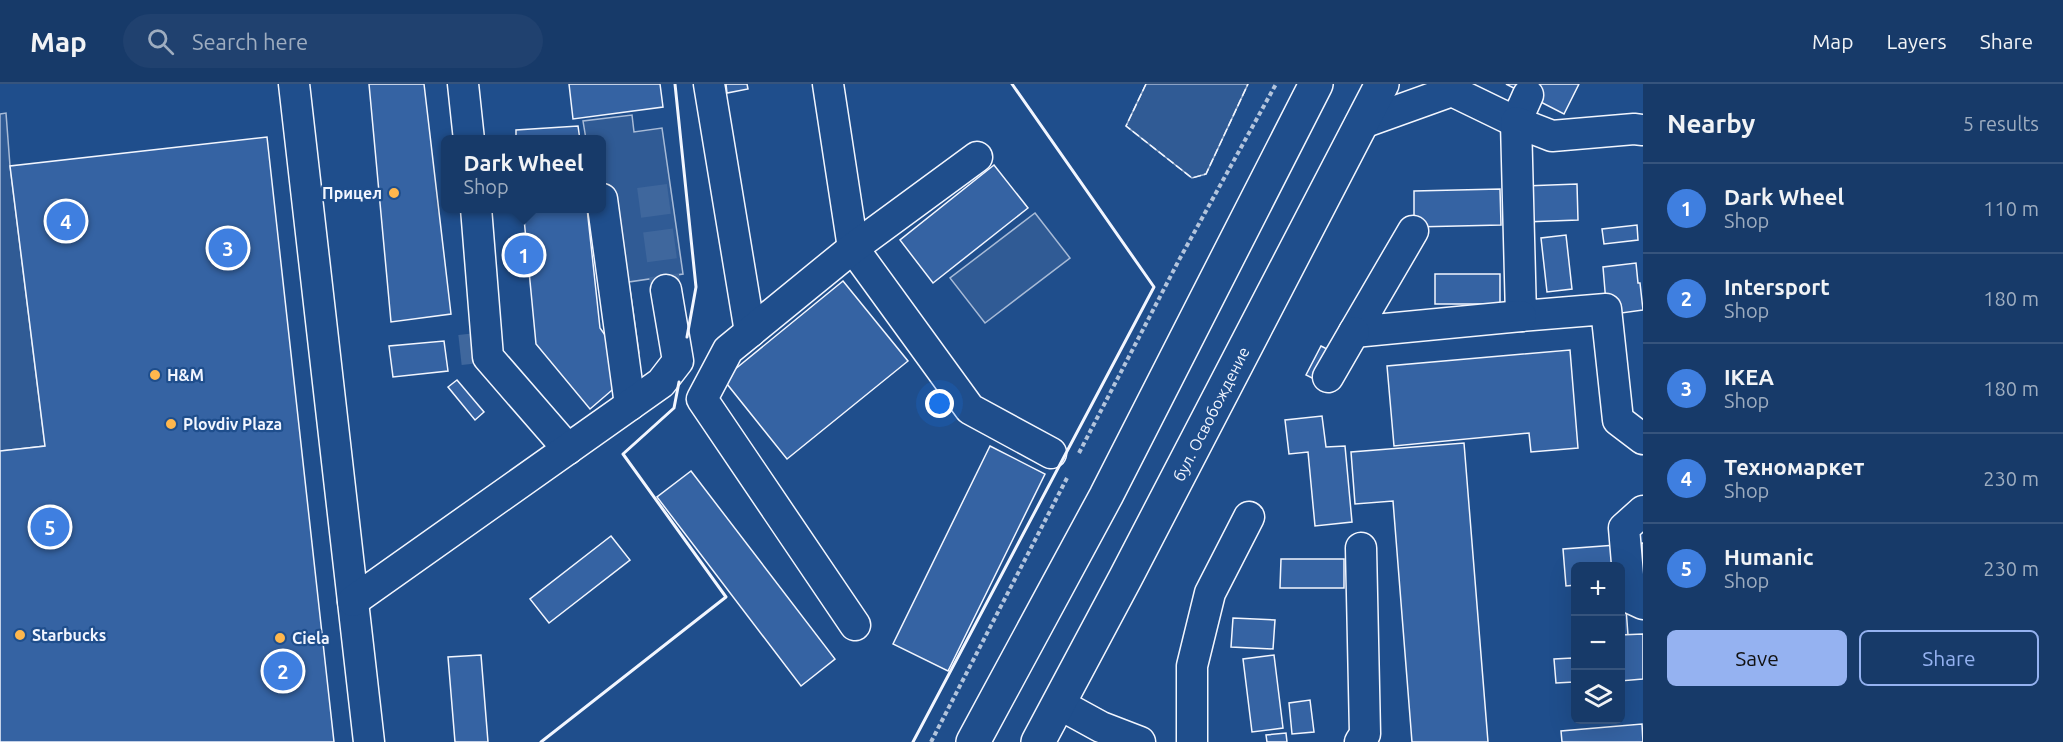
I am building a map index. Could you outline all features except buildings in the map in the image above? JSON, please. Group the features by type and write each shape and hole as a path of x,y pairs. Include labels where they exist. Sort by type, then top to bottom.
{"main road":[{"path":"973,742 1106,496 1316,84"},
{"name":"бул. Освобождение","path":"1038,742 1382,84"}],"lane":[{"path":"294,84 369,742"},
{"path":"463,84 468,135"},
{"path":"709,84 750,332"},
{"path":"828,84 853,248 970,409 1066,461"},
{"path":"1360,124 1454,87 1516,122 1552,136 1643,130"},
{"path":"1521,316 1516,122 1528,95"},
{"path":"855,625 702,399 728,350 853,248 977,157"},
{"path":"476,213 488,357 568,449"},
{"path":"604,213 630,405"},
{"path":"1328,377 1413,231"},
{"path":"353,601 661,383 678,361 666,290"},
{"path":"1354,332 1606,309 1618,420 1643,439"},
{"path":"1643,511 1624,528 1630,598 1643,604"},
{"path":"1192,742 1192,666 1210,593 1250,517"},
{"path":"1360,742 1365,734 1361,548"},
{"path":"1059,704 1101,727 1140,742"}],"path":[{"path":"931,742 1066,461 1276,84"}],"shaded area":[{"path":"1146,84 1248,84 1206,174 1192,178 1126,126"},
{"path":"6,113 10,166 45,446 0,451 0,114"},
{"path":"632,115 634,132 662,128 683,274 629,282 639,353 616,356 602,213 606,213 606,135 585,135 583,121"},
{"path":"1035,213 1070,258 985,323 950,278"}],"tunnel":[{"path":"652,186 666,290"},
{"path":"460,350 487,347"}],"fence":[{"path":"1146,84 1126,126 1192,178 1206,174 1248,84"}],"wall":[{"path":"675,84 696,287 687,337"},
{"path":"913,742 1154,287 1012,84"},
{"path":"541,742 726,597 623,454 674,408 679,382"}],"place":[{"name":"Прицел","path":"394,193"},
{"name":"Техномаркет","path":"66,221"},
{"name":"IKEA","path":"228,248"},
{"name":"Dark Wheel","path":"524,255"},
{"name":"H&M","path":"155,375"},
{"name":"Plovdiv Plaza","path":"171,424"},
{"name":"Humanic","path":"50,527"},
{"name":"Starbucks","path":"20,635"},
{"name":"Ciela","path":"280,638"},
{"name":"Intersport","path":"283,671"}]}
